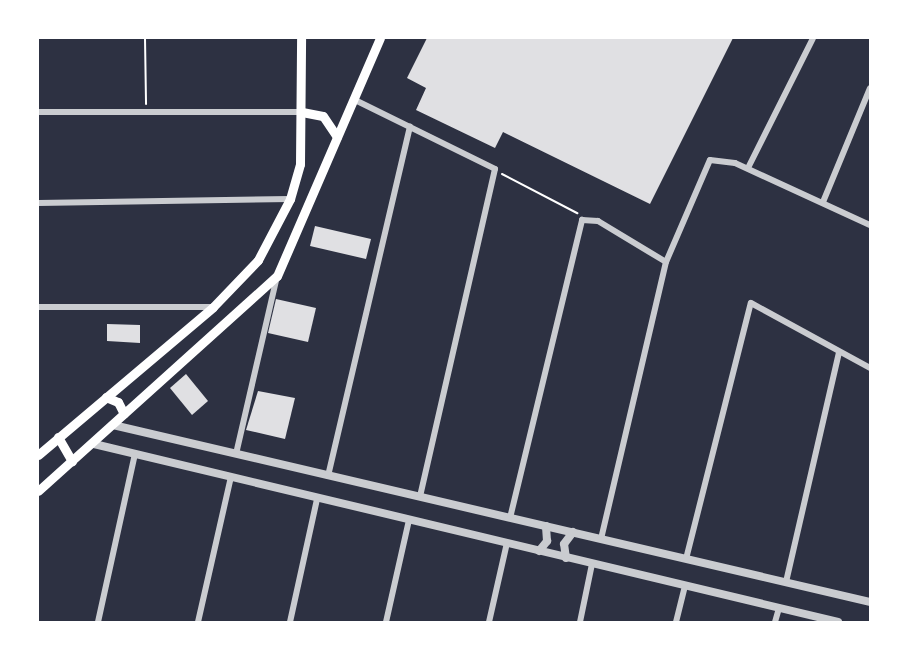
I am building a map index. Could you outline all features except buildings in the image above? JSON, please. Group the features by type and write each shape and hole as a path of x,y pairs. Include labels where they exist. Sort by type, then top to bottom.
{"main road":[{"path":"38,454 213,307 258,260 290,200 300,164 302,38"},
{"path":"38,491 94,444 113,424 277,276 380,38"},
{"path":"302,112 323,116 337,138"},
{"path":"106,397 118,402 124,414"},
{"path":"58,437 72,461"}],"street":[{"path":"748,168 813,38"},
{"path":"823,202 870,88"},
{"path":"355,100 495,169 420,497"},
{"path":"38,112 302,112"},
{"path":"328,476 410,126"},
{"path":"601,539 666,262 710,160 748,168 870,225"},
{"path":"38,203 290,200"},
{"path":"510,518 580,224 587,218 666,262"},
{"path":"236,454 277,276"},
{"path":"686,559 751,303 870,368"},
{"path":"38,307 213,307"},
{"path":"786,582 839,352"},
{"path":"113,424 870,602"},
{"path":"94,444 838,622"},
{"path":"98,622 135,454"},
{"path":"198,622 231,477"},
{"path":"290,622 317,499"},
{"path":"386,622 409,520"},
{"path":"539,551 547,541 546,526"},
{"path":"566,558 564,544 573,532"},
{"path":"489,622 507,543"},
{"path":"580,622 592,564"},
{"path":"676,622 685,586"},
{"path":"775,622 778,608"}],"path":[{"path":"145,38 146,113"},
{"path":"495,169 587,218"}]}
